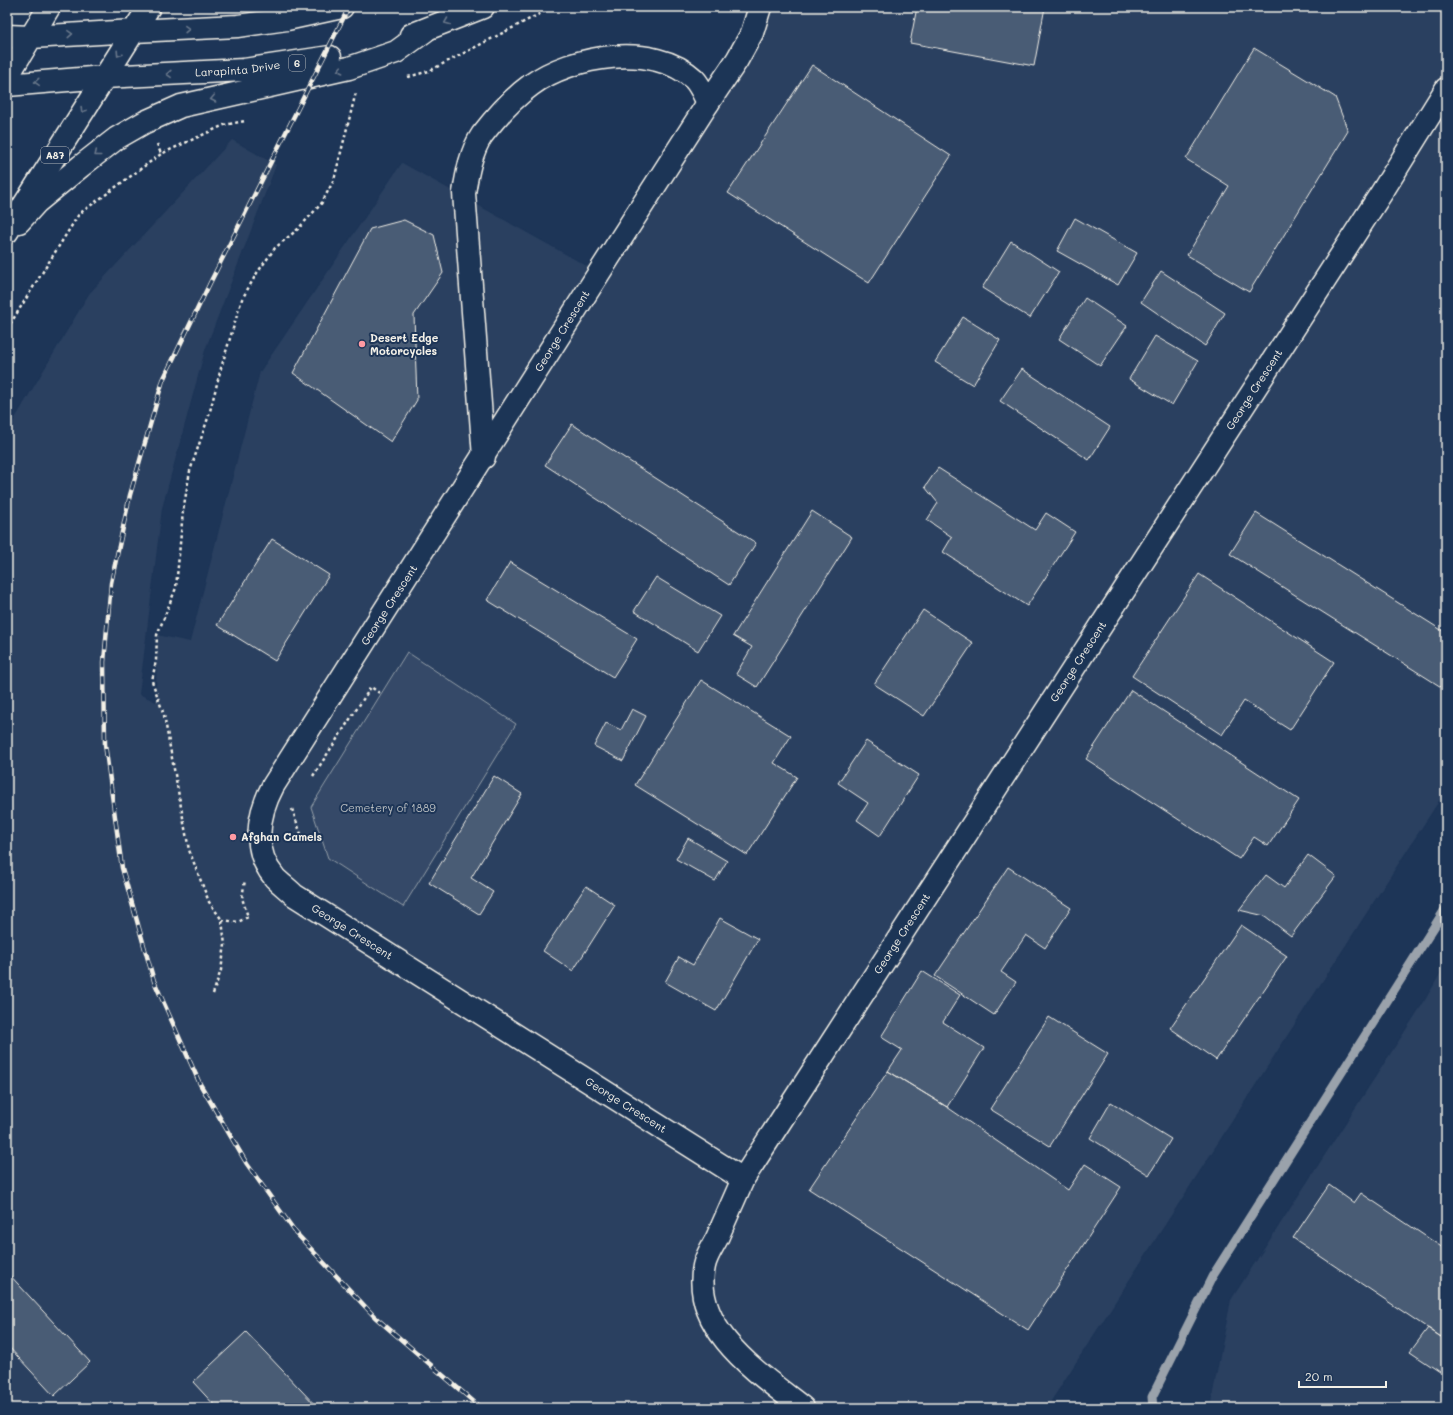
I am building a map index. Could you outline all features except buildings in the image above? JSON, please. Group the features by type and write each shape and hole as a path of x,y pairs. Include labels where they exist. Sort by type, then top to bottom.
{"main road":[{"path":"7,77 49,7"},
{"name":"A87","path":"7,232 149,7"},
{"path":"7,36 238,26 286,19 342,7"},
{"name":"Larapinta Drive","path":"104,77 244,70 322,59 380,45 425,31 483,7"},
{"name":"George Crescent","path":"760,7 752,33 737,60 708,103 484,457 273,786 265,801 260,816 259,839 264,859 275,878 294,895 743,1180 1373,206 1446,89"},
{"path":"7,235 37,202 117,138 145,122 181,106 350,68 396,52 425,31"},
{"path":"484,457 464,193 469,166 481,136 501,113 532,85 564,67 609,58 641,56 683,71 695,80 708,103"},
{"name":"6","path":"7,85 104,77"},
{"path":"743,1180 704,1265 703,1286 707,1308 716,1329 736,1350 756,1370 803,1408"}],"path":[{"path":"214,994 221,970 225,945 222,920 209,902 189,850 164,715 152,681 156,660 157,635 176,588 183,511 190,471 209,416 220,368 242,299 257,273 275,248 298,229 320,204 334,180 356,92"},
{"path":"7,329 79,214 161,154"},
{"path":"309,782 371,687 382,696"},
{"path":"292,808 302,837"},
{"path":"222,920 238,922 248,917 242,898 245,878"}],"shaded area":[{"path":"760,7 1446,7 1446,790 1051,1401 1053,1408 7,1408 7,432 89,294 232,140 276,165 205,350 162,508 139,694 156,702 157,635 190,642 260,372 402,163 599,273"},
{"path":"1446,964 1446,1408 1210,1408 1231,1300 1424,1002"}],"green space":[{"name":"Cemetery of 1889","path":"407,652 516,724 403,907 328,858 311,807"}],"waterway":[{"path":"1153,1408 1152,1397 1212,1277 1446,908"}],"railway":[{"path":"349,7 210,283 163,380 130,495 111,583 104,662 105,744 122,868 154,981 200,1084 247,1164 296,1233 375,1317 481,1408"}],"place":[{"name":"Desert Edge Motorcycles","path":"362,344"},
{"name":"Afghan Camels","path":"233,837"}]}
